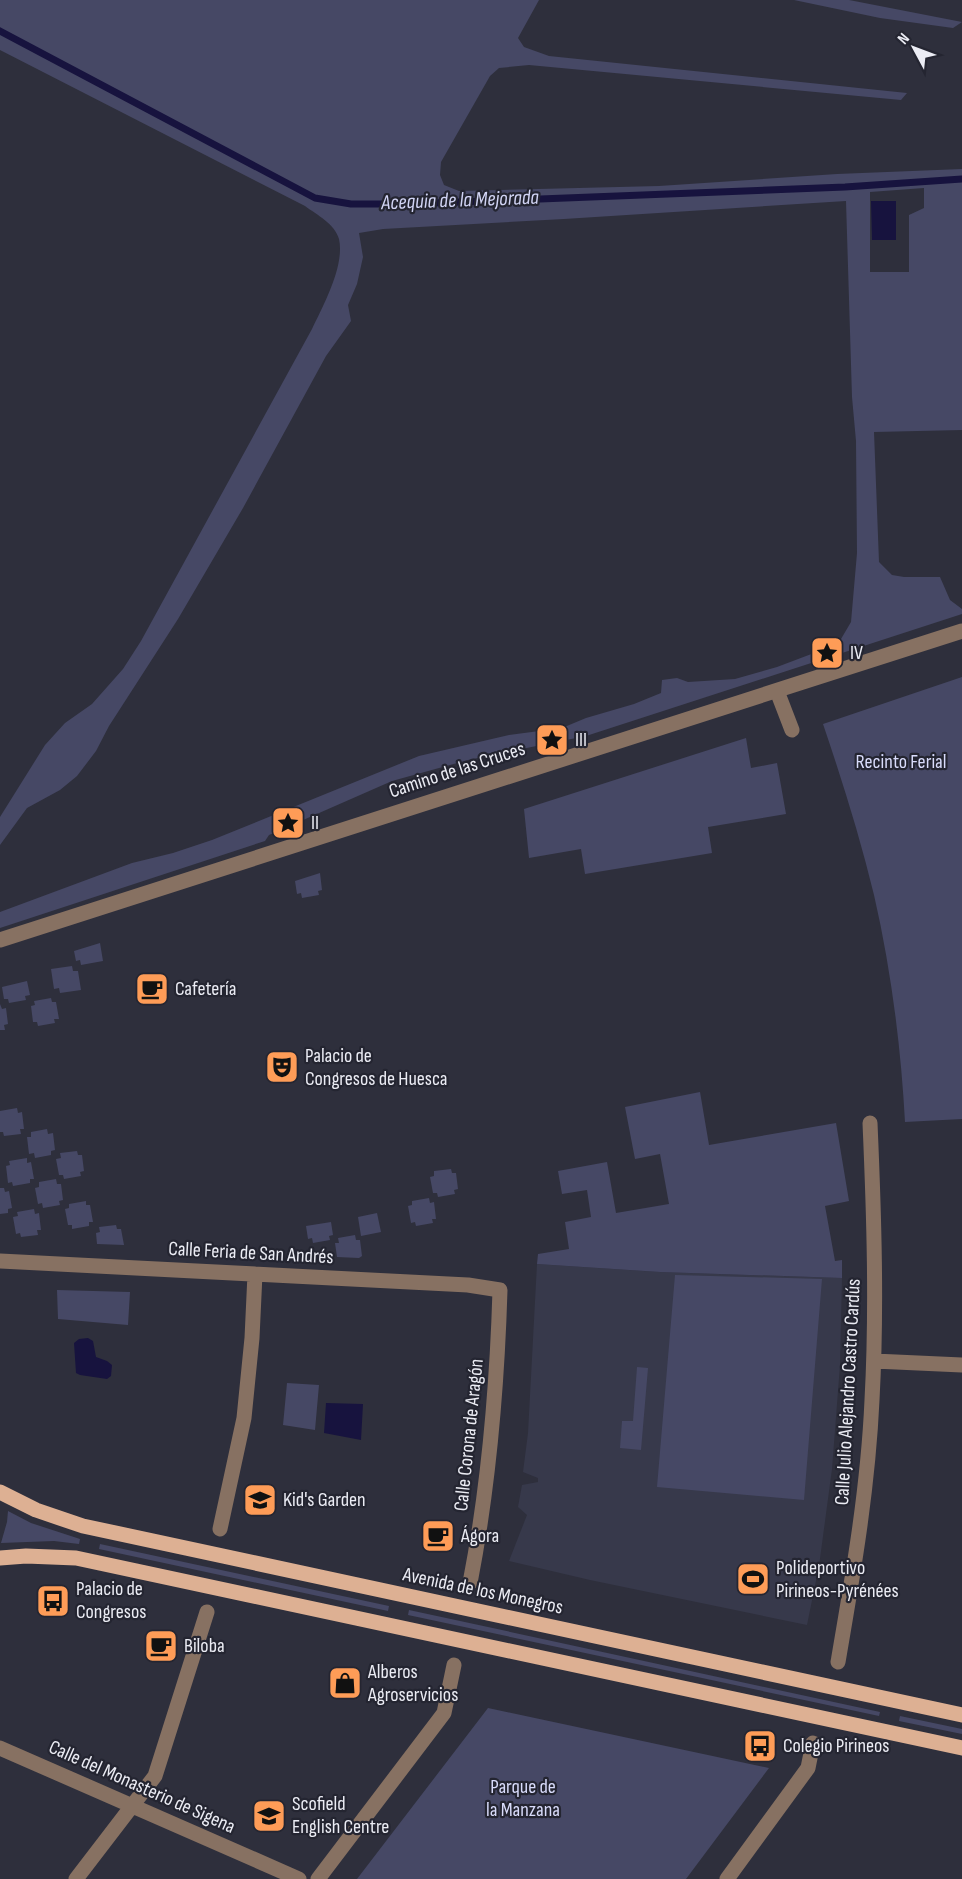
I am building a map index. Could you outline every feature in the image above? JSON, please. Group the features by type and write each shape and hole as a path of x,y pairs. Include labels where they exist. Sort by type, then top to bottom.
{"main road":[{"name":"Avenida de los Monegros","path":"0,1492 36,1510 83,1526 962,1715"},
{"path":"0,1558 26,1556 76,1558 962,1748"}],"street":[{"name":"Camino de las Cruces","path":"0,940 962,631"},
{"path":"777,691 792,730"},
{"name":"Calle Julio Alejandro Castro Cardús","path":"838,1662 862,1518 874,1360 876,1280 870,1123"},
{"name":"Calle Feria de San Andrés","path":"0,1261 468,1285 500,1290"},
{"path":"220,1529 244,1418 251,1357 255,1274"},
{"name":"Calle Corona de Aragón","path":"470,1583 490,1455 498,1358 500,1290"},
{"path":"874,1360 962,1365"},
{"path":"76,1879 155,1776 207,1612"},
{"path":"318,1879 444,1713 454,1665"},
{"path":"727,1879 808,1768 813,1743"},
{"name":"Calle del Monasterio de Sigena","path":"0,1748 299,1879"}],"shaded area":[{"path":"871,201 896,201 896,240 872,240"},
{"path":"537,1264 660,1272 842,1278 840,1365 832,1469 819,1566 807,1625 509,1561 527,1515 518,1507 522,1485 538,1482 538,1478 523,1472 528,1433"},
{"path":"88,1338 93,1341 96,1357 112,1365 111,1376 107,1379 76,1373 74,1343 79,1339"},
{"path":"326,1403 363,1404 361,1440 324,1433"}],"green space":[{"path":"0,0 539,0 518,38 524,47 549,56 907,93 901,100 529,65 499,68 490,76 441,162 440,175 444,185 459,191 659,186 837,174 962,169 962,430 874,432 879,562 892,575 940,577 950,600 962,609 962,614 586,736 468,760 392,781 269,835 265,841 0,928 0,912 132,863 212,840 419,756 509,735 562,728 661,693 662,680 677,678 688,682 735,679 777,667 822,650 841,639 851,622 857,553 856,441 852,397 846,201 383,229 359,233 363,257 357,284 348,305 351,321 326,356 243,508 178,619 109,726 96,751 77,776 60,790 27,808 0,845 0,817 45,745 65,723 92,704 123,669 141,641 312,329 332,286 340,250 339,239 334,229 305,206 0,50","holes":["924,188 924,208 909,215 909,272 870,272 870,192"]},
{"path":"794,0 849,0 962,22 953,28 880,18"},
{"name":"Recinto Ferial","path":"962,677 962,1119 905,1122 894,1008 880,923 857,830 823,724"},
{"path":"746,738 751,768 777,763 786,814 708,827 712,853 585,874 581,849 529,858 524,809"},
{"path":"320,873 322,890 318,891 319,895 302,898 301,893 297,894 295,881"},
{"path":"100,943 103,961 81,965 80,960 76,961 74,951"},
{"path":"72,966 73,971 78,971 81,990 60,993 59,988 54,989 51,969"},
{"path":"27,981 30,995 25,996 26,1000 9,1003 8,999 4,999 2,987"},
{"path":"51,998 52,1002 56,1002 59,1019 54,1019 55,1023 38,1026 37,1022 33,1022 31,1006 35,1005 34,1001"},
{"path":"0,1004 2,1009 6,1008 8,1024 4,1025 5,1030 0,1030"},
{"path":"700,1092 709,1145 836,1123 849,1201 825,1206 835,1261 842,1260 842,1278 660,1272 537,1264 538,1254 569,1249 565,1222 591,1217 587,1190 562,1194 558,1171 607,1162 616,1213 669,1204 660,1154 635,1159 625,1107"},
{"path":"17,1108 18,1113 22,1112 24,1129 20,1129 21,1134 4,1136 3,1132 0,1132 0,1111"},
{"path":"47,1129 48,1134 53,1133 55,1150 51,1151 51,1155 35,1158 34,1153 29,1154 27,1137 31,1137 31,1132"},
{"path":"77,1151 78,1155 82,1155 84,1171 80,1172 81,1176 64,1179 63,1175 59,1175 56,1159 61,1158 60,1153"},
{"path":"27,1158 27,1163 31,1162 34,1179 30,1179 30,1183 13,1186 12,1182 8,1183 6,1166 10,1165 9,1161"},
{"path":"451,1169 452,1173 456,1173 458,1189 454,1190 455,1194 438,1197 437,1193 433,1193 430,1177 434,1176 434,1171"},
{"path":"56,1179 57,1184 61,1184 63,1200 59,1201 60,1205 43,1208 42,1203 38,1204 35,1188 39,1187 39,1182"},
{"path":"0,1188 4,1188 5,1192 9,1191 12,1208 8,1209 8,1213 0,1214"},
{"path":"429,1198 430,1203 434,1202 436,1219 432,1219 433,1223 416,1226 415,1222 411,1223 408,1206 412,1205 412,1201"},
{"path":"86,1201 86,1205 90,1205 93,1222 89,1222 89,1226 72,1229 72,1225 68,1225 65,1209 69,1208 69,1204"},
{"path":"34,1209 35,1214 39,1213 41,1230 37,1230 38,1235 21,1237 20,1233 16,1234 13,1217 18,1216 17,1212"},
{"path":"377,1213 381,1232 361,1236 358,1217"},
{"path":"331,1222 333,1235 329,1236 330,1240 313,1243 312,1238 308,1239 306,1226"},
{"path":"116,1225 117,1229 121,1229 124,1245 97,1244 96,1233 100,1232 99,1227"},
{"path":"355,1235 356,1240 360,1240 362,1256 359,1258 337,1257 335,1243 339,1243 338,1238"},
{"path":"675,1275 822,1279 804,1500 657,1487"},
{"path":"57,1290 130,1292 128,1325 58,1319"},
{"path":"637,1367 648,1368 641,1450 620,1448 622,1421 633,1421"},
{"path":"287,1383 319,1385 315,1430 283,1425"},
{"path":"8,1511 31,1523 80,1539 79,1544 54,1541 1,1543"},
{"path":"100,1544 389,1606 388,1611 99,1549"},
{"path":"409,1610 880,1712 879,1716 408,1615"},
{"name":"Parque de la Manzana","path":"488,1708 769,1768 686,1879 357,1879"},
{"path":"900,1716 962,1729 962,1734 899,1721"}],"waterway":[{"name":"Acequia de la Mejorada","path":"0,31 315,198 351,204 409,204 845,187 962,179"}],"place":[{"name":"IV","path":"827,653"},
{"name":"III","path":"552,740"},
{"name":"II","path":"288,823"},
{"name":"Cafetería","path":"152,989"},
{"name":"Palacio de Congresos de Huesca","path":"282,1067"},
{"name":"Kid's Garden","path":"260,1500"},
{"name":"Ágora","path":"438,1536"},
{"name":"Polideportivo Pirineos-Pyrénées","path":"753,1579"},
{"name":"Palacio de Congresos","path":"53,1601"},
{"name":"Biloba","path":"161,1646"},
{"name":"Alberos Agroservicios","path":"345,1683"},
{"name":"Colegio Pirineos","path":"760,1746"},
{"name":"Scofield English Centre","path":"269,1816"}]}
